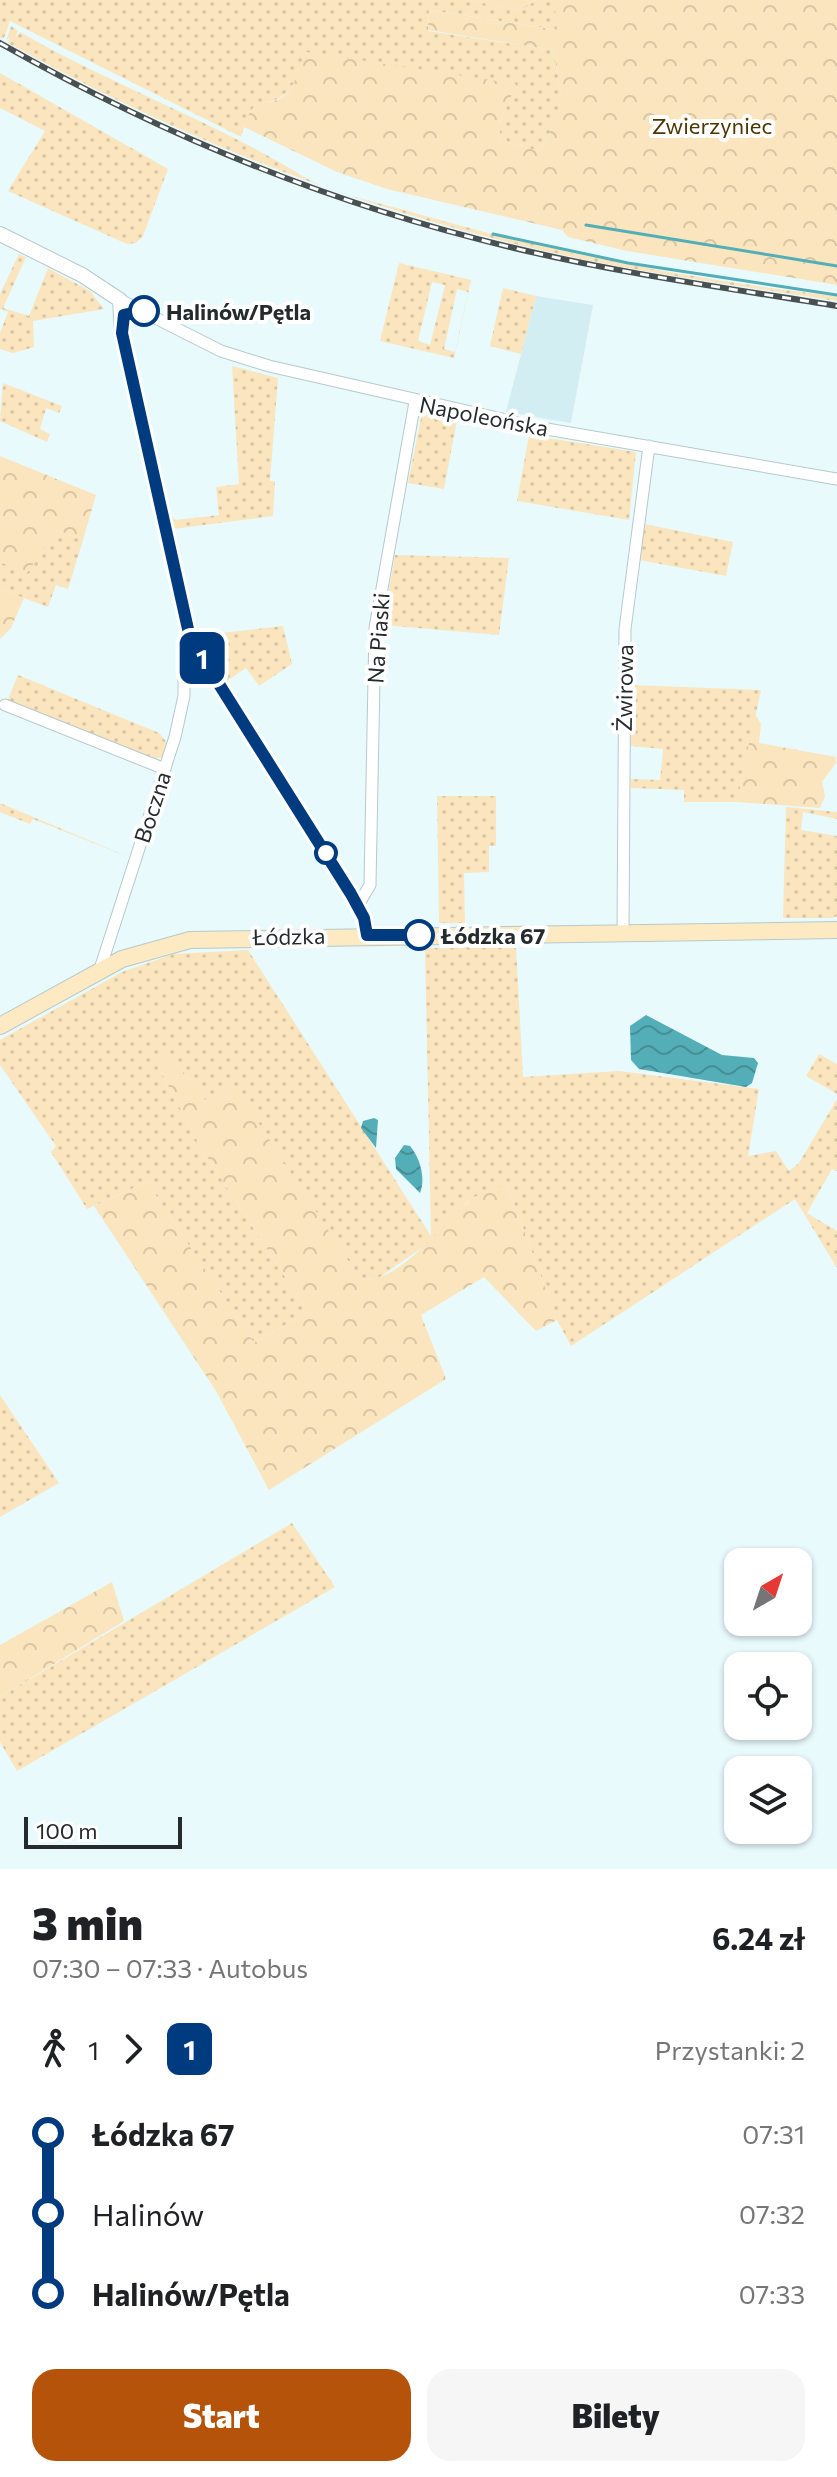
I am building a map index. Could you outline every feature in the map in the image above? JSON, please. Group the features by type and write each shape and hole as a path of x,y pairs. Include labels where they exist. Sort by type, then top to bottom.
{"main road":[{"name":"Łódzka","path":"0,1026 100,969 145,950 190,940 837,930"}],"street":[{"name":"Napoleońska","path":"0,234 73,270 120,300 209,346 246,360 415,402 837,479"},
{"path":"120,300 124,315 122,333 177,586 193,645 354,900 367,935"},
{"path":"124,315 144,311"},
{"name":"Na Piaski","path":"354,900 371,877 375,628 415,402"},
{"name":"Żwirowa","path":"623,932 625,643 649,446"},
{"name":"Boczna","path":"100,969 165,769 182,708 184,658 193,645"},
{"path":"5,705 165,769"}],"shaded area":[{"path":"536,296 593,305 571,423 506,412"}],"green space":[{"path":"0,0 470,0 520,11 536,0 833,0 837,41 558,30 429,10 428,31 552,50 560,102 554,124 539,151 508,142 500,134 500,124 515,84 290,89 282,97 263,102 252,110 241,137 10,21 4,38 0,38"},
{"path":"470,0 536,0 520,11"},
{"name":"Zwierzyniec","path":"554,0 837,0 837,285 627,251 568,237 562,230 387,189 337,172 244,127 253,108 279,99 290,90 306,52 516,84 500,123 500,134 508,142 539,151 553,125 560,102 559,79 552,50 428,30 429,10 557,30"},
{"path":"11,26 18,31 15,38 20,32 335,190 263,164 134,108 8,43 10,37 6,41"},
{"path":"0,73 168,169 143,236 136,243 127,244 8,191 45,131 0,108"},
{"path":"342,193 567,252 728,282 837,296 837,301 684,278 463,231"},
{"path":"19,254 26,257 3,308 29,316 48,268 90,291 104,309 33,321 34,347 13,353 0,349 0,333 8,312 0,309 0,294"},
{"path":"399,263 471,280 454,358 380,341","holes":["432,282 445,285 430,345 418,341","457,289 468,292 455,352 444,349"]},
{"path":"503,288 536,296 521,354 490,346"},
{"path":"232,366 278,378 270,481 275,481 273,516 173,529 171,517 176,520 219,515 216,487 239,484"},
{"path":"3,383 62,406 59,413 46,408 40,429 50,434 47,442 0,421"},
{"path":"422,413 457,420 444,489 408,483"},
{"path":"529,435 636,452 629,520 517,501"},
{"path":"0,456 96,495 83,540 57,530 27,573 0,562"},
{"path":"644,524 733,542 726,576 639,560"},
{"path":"57,530 83,540 68,589 56,585 48,607 0,589 0,562 27,572"},
{"path":"395,555 509,558 499,635 383,625"},
{"path":"0,589 24,598 11,628 0,639"},
{"path":"283,626 292,664 259,686 246,668 227,681 196,636"},
{"path":"18,675 159,733 168,744 164,757 152,759 7,702"},
{"path":"630,685 761,690 737,802 684,802 684,790 631,788 631,779 660,780 663,749 631,746"},
{"path":"755,714 761,724 759,743 836,757 836,763 822,782 825,796 820,808 737,802"},
{"path":"437,796 496,796 496,846 489,846 489,872 464,873 465,923 439,923"},
{"path":"0,803 131,858 33,819 30,824 0,812"},
{"path":"786,807 837,812 837,819 803,812 801,830 837,836 837,916 833,918 783,918"},
{"path":"516,947 523,1077 619,1071 759,1089 748,1156 776,1151 789,1171 799,1163 837,1099 837,1171 832,1169 807,1213 837,1231 837,1268 795,1199 571,1346 557,1320 507,1184 467,1202 433,1240 377,1279 365,1280 354,1270 233,1086 214,1100 205,1100 177,1064 158,1066 200,1146 308,1312 254,1343 147,1182 87,1209 51,1152 56,1146 0,1065 0,1040 122,972 174,954 248,950 431,1236 425,948"},
{"path":"819,1054 837,1064 837,1094 806,1076"},
{"path":"167,1057 177,1064 205,1100 214,1100 234,1085 354,1270 365,1280 393,1271 421,1249 472,1199 507,1184 557,1320 536,1331 484,1277 421,1315 446,1379 269,1490 216,1391 94,1206 147,1182 254,1343 308,1312 200,1146 158,1066 160,1059"},
{"path":"0,1395 59,1483 0,1517"},
{"path":"292,1523 335,1587 17,1771 0,1742 0,1697"},
{"path":"112,1582 124,1621 0,1697 0,1645"}],"water":[{"path":"646,1015 722,1055 754,1058 758,1063 752,1083 746,1087 639,1069 631,1060 630,1026"},
{"path":"378,1120 376,1148 361,1128 363,1121"},
{"path":"404,1145 410,1146 419,1162 422,1175 420,1193 396,1169 395,1158"}],"waterway":[{"path":"586,225 837,266"},
{"path":"493,234 628,263 837,295"}],"railway":[{"path":"0,43 184,136 312,188 377,210 443,230 591,265 837,306"}],"bus line":[{"name":"1","path":"144,311 124,315 122,333 187,630 193,645 288,789 351,894 366,923 367,935 419,935"}],"place":[{"name":"Halinów/Pętla","path":"144,311"},
{"name":"Łódzka 67","path":"419,935"}]}
